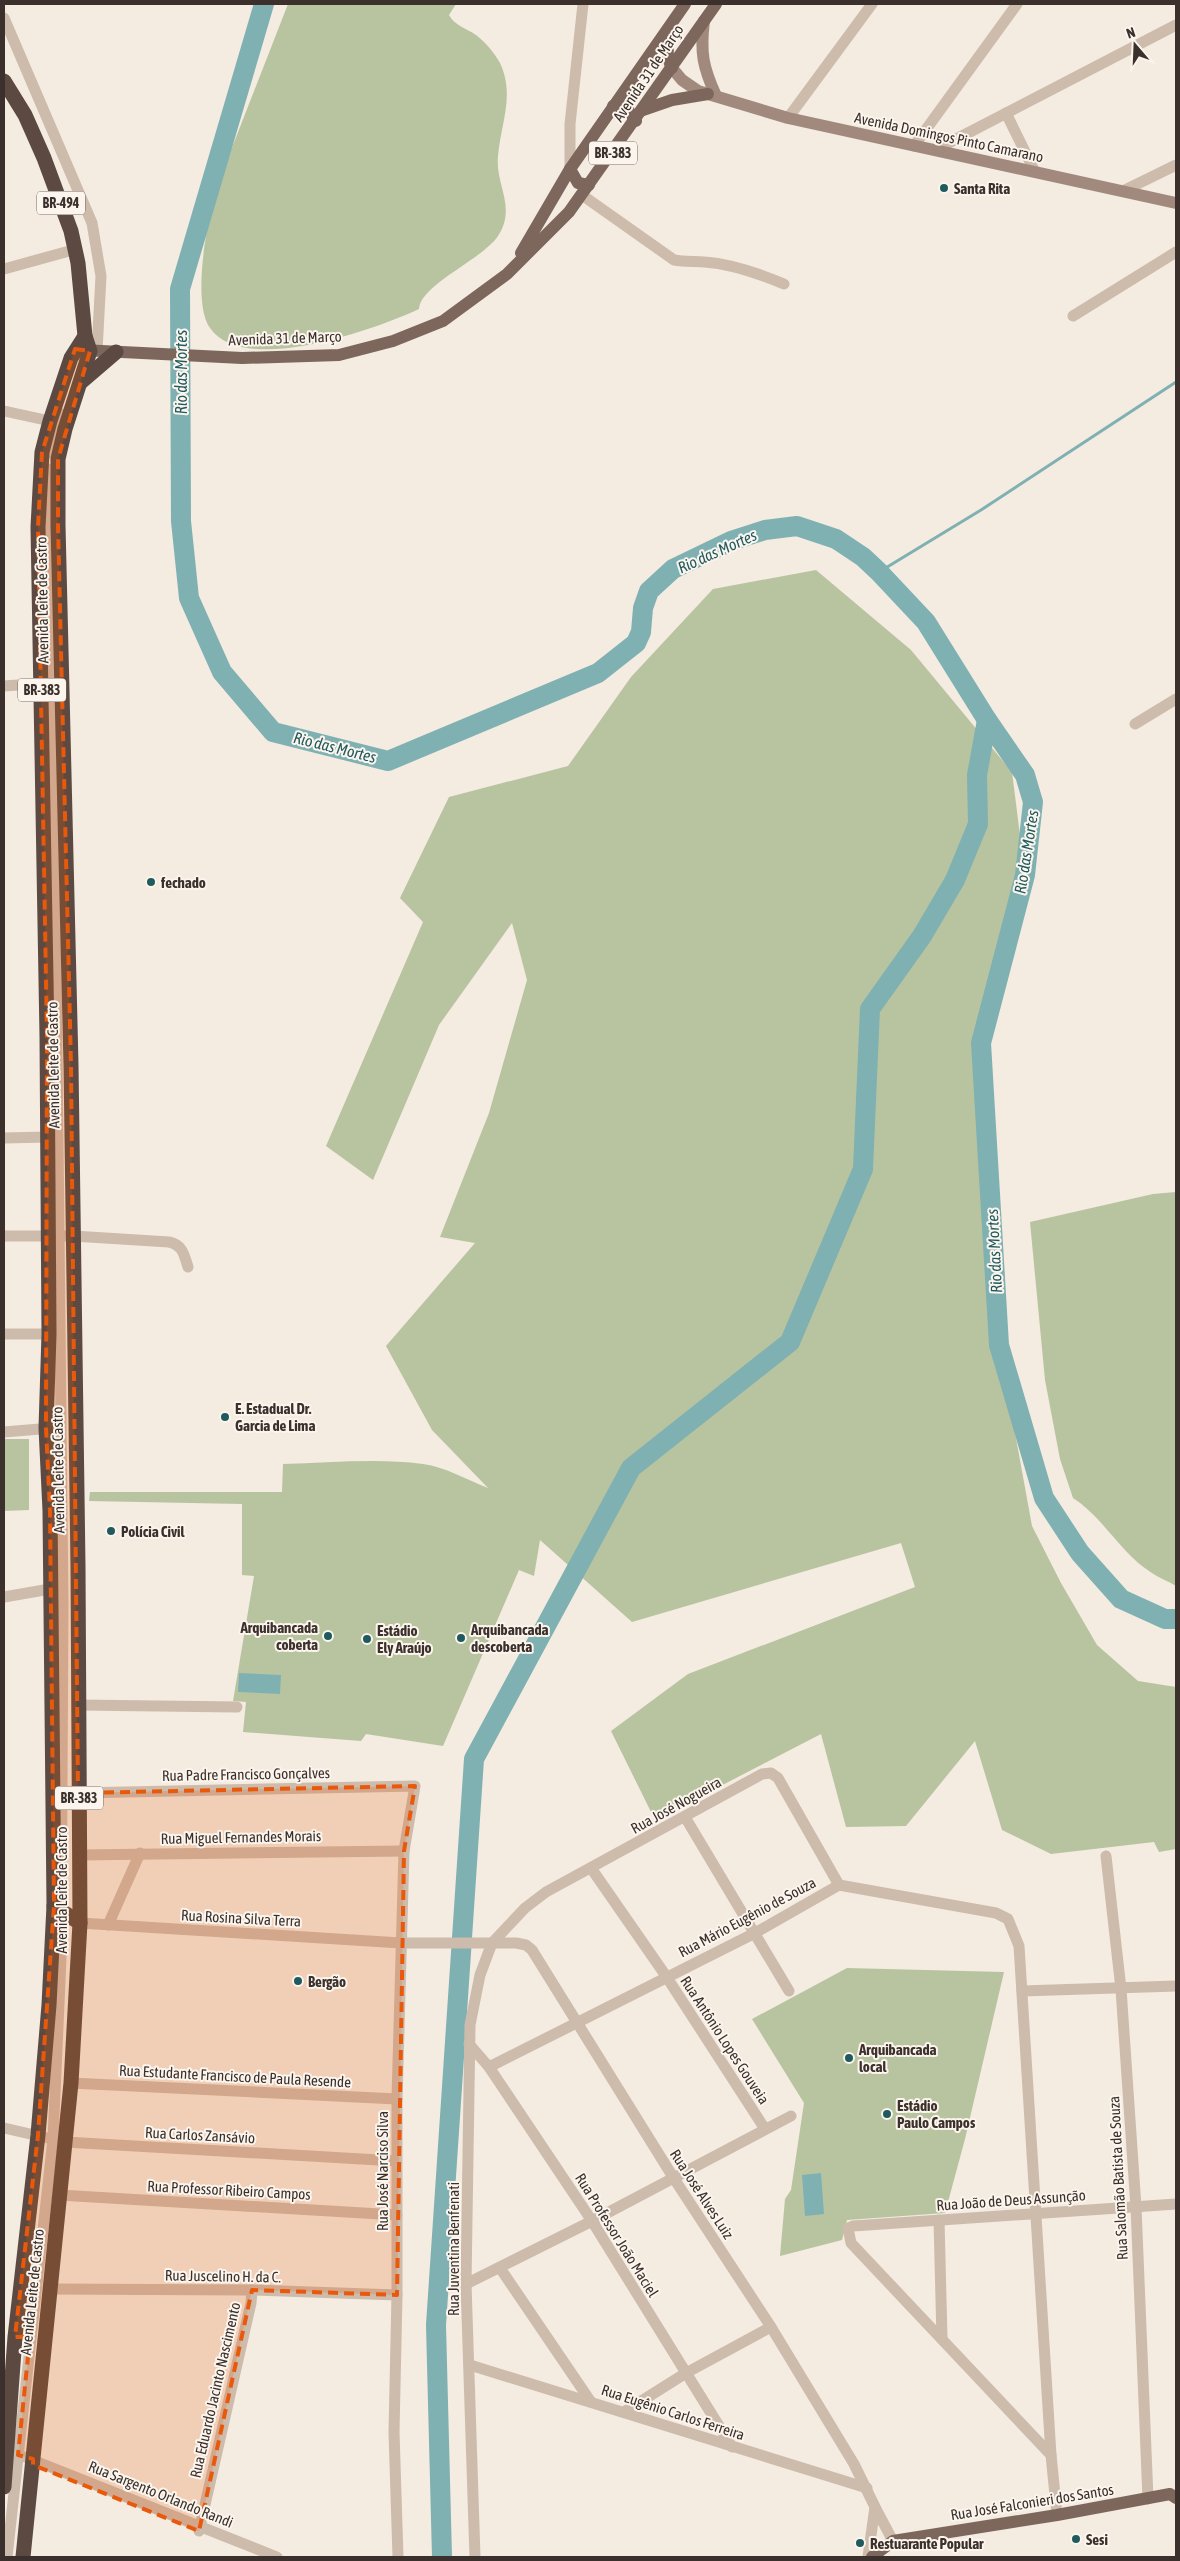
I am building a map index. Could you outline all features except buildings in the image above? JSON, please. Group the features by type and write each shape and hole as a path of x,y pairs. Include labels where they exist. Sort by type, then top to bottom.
{"highway":[{"name":"BR-494","path":"4,81 25,115 44,158 77,253 84,336 94,351"},
{"name":"Avenida Leite de Castro","path":"4,2487 19,2460 38,2338 49,2289 59,2195 52,2139 49,2006 58,1909 56,1587 50,1511 60,1426 60,1236 52,682 38,527 39,474 50,421 75,349 84,336"},
{"name":"BR-383","path":"80,376 94,351"},
{"path":"80,376 122,353"},
{"name":"Avenida Leite de Castro","path":"24,2557 19,2460 9,2336 52,2139 70,2083 80,1923 78,1576 60,1426 60,1236 47,1137 52,682 58,459 64,429 80,376"},
{"path":"58,1909 80,1923"}],"main road":[{"name":"Avenida 31 de Março","path":"507,274 542,219 570,169 685,4"},
{"name":"Avenida 31 de Março","path":"75,349 242,358 338,355 393,341 442,320 507,274 569,212 636,121 716,4"},
{"path":"672,21 667,44 668,59 672,68"},
{"path":"643,110 672,100 712,95 701,54 704,21"},
{"name":"Avenida Domingos Pinto Camarano","path":"672,68 682,80 698,91 788,118 914,146 937,149 1176,203"},
{"path":"613,106 628,110 636,121"},
{"path":"570,169 578,183 586,190"},
{"name":"Rua José Falconieri dos Santos","path":"893,2541 1174,2495"},
{"path":"870,2557 893,2541"}],"street":[{"path":"570,169 570,124 583,4"},
{"path":"788,118 872,4"},
{"path":"914,146 1018,4"},
{"path":"4,18 92,223 101,276 94,351"},
{"path":"937,149 1176,25"},
{"path":"1006,113 1035,172"},
{"path":"1124,191 1176,165"},
{"path":"586,190 674,260 689,263 706,262 758,273 784,284"},
{"path":"4,269 73,250 77,253"},
{"path":"1074,316 1176,252"},
{"path":"4,411 50,421"},
{"path":"4,686 52,682"},
{"path":"1135,724 1176,699"},
{"path":"4,1138 47,1137"},
{"path":"4,1236 60,1236 170,1242 177,1244 182,1249 188,1267"},
{"path":"4,1334 61,1334"},
{"path":"4,1432 60,1426"},
{"path":"4,1597 56,1587 78,1576"},
{"path":"78,1705 237,1707"},
{"name":"Rua José Nogueira","path":"492,1943 498,1934 536,1899 762,1774 771,1773 778,1778 839,1885"},
{"name":"Rua Padre Francisco Gonçalves","path":"78,1792 415,1786"},
{"name":"Rua José Narciso Silva","path":"398,2557 394,2432 397,2295 397,2099 404,1851 415,1786"},
{"path":"685,1817 789,1991"},
{"name":"Rua Miguel Fernandes Morais","path":"79,1855 404,1851"},
{"path":"108,1925 140,1853"},
{"name":"Rua Salomão Batista de Souza","path":"1106,1856 1121,1990 1136,2207 1148,2499"},
{"name":"Rua Antônio Lopes Gouveia","path":"591,1868 666,1976 765,2129"},
{"name":"Rua Mário Eugênio de Souza","path":"489,2067 576,2021 755,1933 839,1885 996,1913 1008,1919 1019,1946 1051,2455 1057,2515"},
{"name":"Rua Rosina Silva Terra","path":"80,1923 415,1943"},
{"name":"Rua José Alves Luiz","path":"415,1943 516,1943 526,1945 532,1950 673,2177 771,2327 867,2488 893,2541"},
{"name":"Rua Juventina Benfenati","path":"475,2557 466,2284 469,2044 476,1992 492,1943"},
{"path":"1022,1991 1121,1990 1176,1986"},
{"name":"Rua Professor João Maciel","path":"469,2044 489,2067 592,2221 732,2447"},
{"name":"Rua Estudante Francisco de Paula Resende","path":"70,2083 397,2099"},
{"path":"466,2284 592,2221 791,2116"},
{"name":"Rua Carlos Zansávio","path":"4,2128 52,2139 396,2161"},
{"path":"9,2336 38,2338 52,2139"},
{"name":"Rua Professor Ribeiro Campos","path":"59,2195 397,2215"},
{"name":"Rua João de Deus Assunção","path":"942,2339 851,2243 848,2228 853,2226 1176,2204"},
{"path":"939,2220 942,2339 1051,2455"},
{"path":"500,2268 591,2402"},
{"name":"Rua Juscelino H. da C.","path":"49,2289 252,2290 397,2295"},
{"name":"Rua Eduardo Jacinto Nascimento","path":"199,2528 251,2303 252,2290"},
{"path":"624,2412 686,2373 771,2327"},
{"name":"Rua Eugênio Carlos Ferreira","path":"470,2365 867,2488"},
{"path":"7,2557 19,2460"},
{"name":"Rua Sargento Orlando Randi","path":"19,2460 268,2556"},
{"path":"870,2557 875,2507"}],"highlighted area":[{"path":"75,349 90,351 58,459 58,525 71,1065 78,1793 415,1786 404,1851 397,2295 252,2290 199,2531 33,2465 33,2459 18,2455 30,2337 15,2337 38,2135 54,1906 50,1511 46,1428 47,1036 38,527 42,452"}],"green space":[{"path":"288,4 456,4 449,15 451,19 476,35 486,44 498,59 504,75 507,98 498,167 506,215 498,236 490,245 440,281 422,300 419,309 399,318 343,337 280,349 251,349 227,342 210,328 204,315 202,299 203,258 209,217 217,186"},
{"path":"816,570 911,650 1012,772 1025,875 981,1043 999,1345 1032,1526 1061,1583 1097,1645 1138,1681 1176,1687 1176,1849 1159,1852 1154,1842 1051,1854 1002,1830 975,1741 906,1826 846,1827 821,1734 655,1820 611,1731 688,1674 915,1587 901,1543 632,1622 540,1540 534,1576 519,1570 443,1746 366,1734 361,1741 243,1732 246,1702 233,1701 254,1576 242,1575 242,1504 89,1501 90,1492 282,1492 283,1464 353,1461 423,1464 448,1471 488,1488 432,1430 386,1346 475,1243 440,1237 489,1113 527,980 512,923 439,1025 373,1180 326,1146 423,922 400,898 449,797 568,766 631,677 713,589"},
{"path":"1176,1192 1176,1586 1141,1565 1094,1515 1073,1498 1060,1459 1045,1380 1030,1222 1153,1194"},
{"path":"4,1439 29,1439 29,1510 4,1511"},
{"name":"Estádio Paulo Campos","path":"847,1968 1004,1972 965,2139 945,2213 847,2220 842,2240 780,2256 785,2199 791,2190 804,2103 752,2019"}],"water":[{"path":"239,1673 281,1675 280,1694 238,1692"},
{"path":"821,2173 824,2214 805,2216 802,2175"}],"waterway":[{"name":"Rio das Mortes","path":"264,4 180,289 181,521 189,598 222,672 273,732 388,761 598,673 636,643 641,632 643,608 649,591 673,569 731,541 765,530 797,526 836,539 863,557 879,572 926,622 987,720 1025,775 1033,802 1025,875 981,1043 999,1345 1044,1498 1080,1553 1121,1599 1165,1619 1176,1619"},
{"path":"879,572 981,510 1176,382"},
{"path":"442,2557 436,2325 474,1759 631,1468 790,1342 863,1169 870,1009 922,936 955,880 978,824 977,775 987,720"}],"place":[{"name":"Santa Rita","path":"944,188"},
{"name":"fechado","path":"151,882"},
{"name":"E. Estadual Dr. Garcia de Lima","path":"225,1417"},
{"name":"Polícia Civil","path":"111,1531"},
{"name":"Arquibancada coberta","path":"328,1636"},
{"name":"Arquibancada descoberta","path":"461,1638"},
{"name":"Estádio Ely Araújo","path":"367,1639"},
{"name":"Bergão","path":"298,1981"},
{"name":"Arquibancada local","path":"849,2058"},
{"name":"Estádio Paulo Campos","path":"887,2114"},
{"name":"Sesi","path":"1076,2539"},
{"name":"Restuarante Popular","path":"860,2543"}]}
